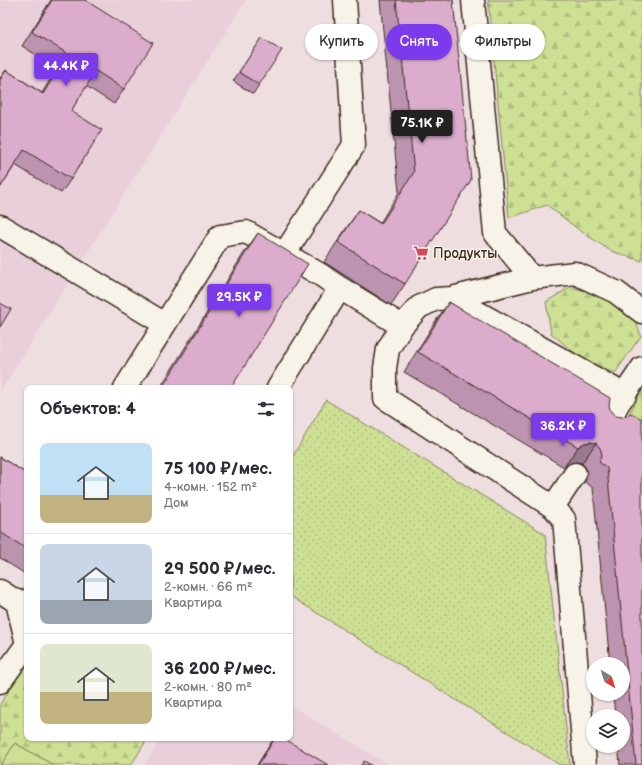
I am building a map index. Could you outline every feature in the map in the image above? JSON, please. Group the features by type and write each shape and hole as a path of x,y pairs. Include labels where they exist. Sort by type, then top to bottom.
{"lane":[{"path":"285,253 354,145 345,0"},
{"path":"473,0 495,233 532,278"},
{"path":"0,226 165,324"},
{"path":"127,385 220,236 246,232 285,253 402,326"},
{"path":"585,765 564,519 553,507 385,398 385,368 388,349 402,326 419,307 436,299 452,298 532,278 575,273 616,292 642,312"},
{"path":"280,385 340,288"},
{"path":"452,298 625,395"},
{"path":"607,425 642,368"},
{"path":"553,507 575,474"},
{"path":"15,598 24,632"},
{"path":"0,682 24,648"}],"shaded area":[{"path":"0,0 246,0 0,392"},
{"path":"293,707 389,765 144,765 159,741 293,741"}],"green space":[{"path":"488,0 642,0 642,261 611,251 579,230 547,205 509,218 494,60 545,60 545,24 490,24"},
{"path":"570,287 595,293 632,311 641,336 615,373 586,363 551,333 546,302"},
{"path":"642,390 642,423 629,414"},
{"path":"326,400 545,534 570,765 560,765 293,598 293,456"},
{"path":"24,668 24,741 146,741 131,765 53,765 15,743 0,765 0,704"},
{"path":"15,743 53,765 1,765"}],"building":[{"path":"52,0 85,0 153,43 124,89 96,71 71,111 102,130 71,179 24,150 0,188 0,80 6,70 43,94 68,54 32,32"},
{"path":"396,0 453,0 471,180 405,284 338,242 359,210 381,224 414,172 402,60 452,60 452,24 399,24"},
{"path":"262,38 282,50 259,85 239,72"},
{"path":"258,233 308,264 233,385 164,385"},
{"path":"449,302 610,398 609,406 611,412 616,416 627,416 630,413 642,419 642,765 636,765 630,701 630,657 625,657 607,468 599,462 602,454 600,448 596,443 590,442 584,443 578,447 418,352"},
{"path":"0,303 11,309 0,327"},
{"path":"0,457 24,472 24,547 0,532"},
{"path":"273,741 288,741 328,765 258,765"},
{"path":"364,761 371,765 361,765"}],"place":[{"name":"Продукты","path":"421,253"}]}
